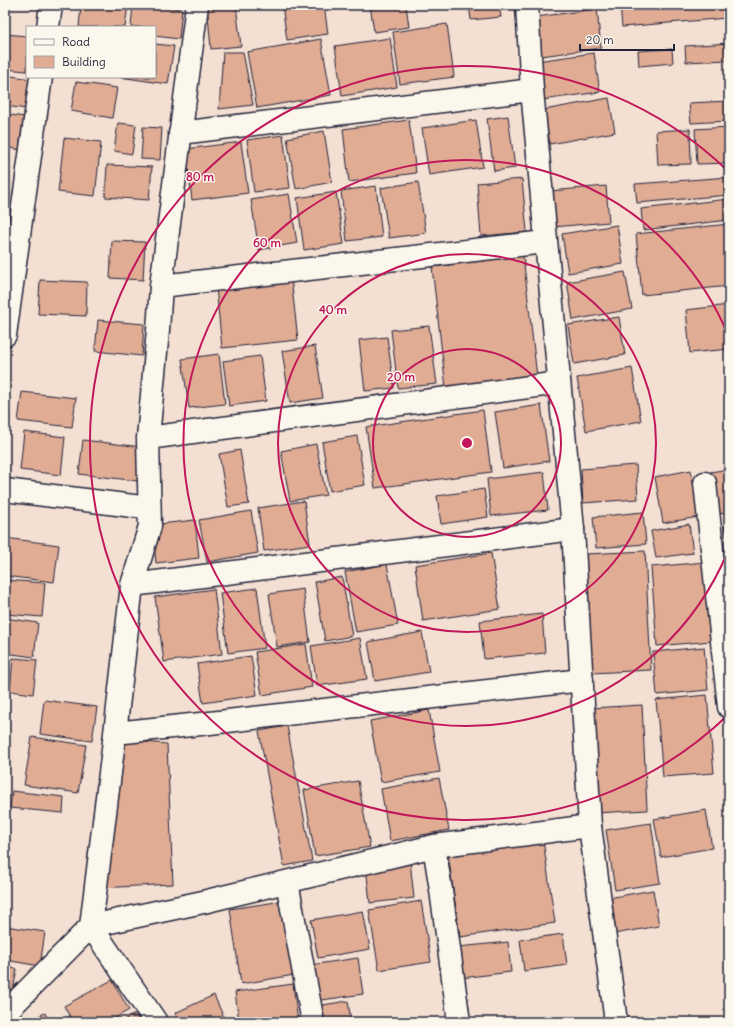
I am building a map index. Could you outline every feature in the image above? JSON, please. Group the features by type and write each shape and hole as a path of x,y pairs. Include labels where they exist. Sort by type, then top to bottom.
{"street":[{"path":"48,26 52,5"},
{"path":"156,1022 91,926 132,586 150,526 148,438 161,286 197,5"},
{"path":"527,5 532,90 573,529 590,826 616,1022"},
{"path":"5,335 41,78"},
{"path":"180,133 532,90"},
{"path":"161,286 546,242"},
{"path":"148,438 559,383"},
{"path":"705,483 729,707"},
{"path":"5,490 149,508"},
{"path":"132,586 573,529"},
{"path":"115,733 582,680"},
{"path":"5,1013 91,926 203,902 434,846 590,826"},
{"path":"434,846 459,1022"},
{"path":"287,882 313,1022"}],"building":[{"path":"81,5 128,5 125,26 79,26"},
{"path":"133,5 182,9 179,39 156,36 156,26 131,26"},
{"path":"207,5 236,5 241,46 211,49"},
{"path":"282,5 324,5 328,34 287,40"},
{"path":"370,5 406,5 409,27 374,32"},
{"path":"469,5 499,5 501,17 471,20"},
{"path":"620,5 726,5 727,18 622,27"},
{"path":"597,9 601,48 541,56 536,17"},
{"path":"447,24 454,77 400,84 393,32"},
{"path":"5,34 26,36 26,71 5,69"},
{"path":"390,38 397,87 342,96 335,46"},
{"path":"321,39 331,95 257,108 247,52"},
{"path":"729,43 729,60 686,62 685,46"},
{"path":"156,44 174,46 168,84 126,78 156,78"},
{"path":"672,49 673,63 639,66 638,51"},
{"path":"223,52 243,52 253,105 219,109"},
{"path":"594,53 600,92 542,100 537,61"},
{"path":"5,75 31,79 27,109 5,106"},
{"path":"76,82 117,88 112,118 71,111"},
{"path":"609,98 615,132 550,144 544,110"},
{"path":"729,101 729,121 691,123 689,103"},
{"path":"5,114 31,118 26,151 5,147"},
{"path":"508,116 515,168 494,171 487,119"},
{"path":"409,120 416,173 349,182 343,129"},
{"path":"476,120 483,167 429,175 422,128"},
{"path":"118,123 136,125 132,154 114,151"},
{"path":"143,127 162,128 160,160 141,159"},
{"path":"729,127 729,163 697,164 695,129"},
{"path":"690,129 691,164 658,165 656,131"},
{"path":"324,131 332,182 296,189 287,138"},
{"path":"283,135 290,188 254,192 247,140"},
{"path":"64,138 101,142 95,196 58,192"},
{"path":"241,142 248,193 192,200 186,149"},
{"path":"107,165 152,167 149,200 105,197"},
{"path":"729,177 729,195 637,203 635,184"},
{"path":"522,179 527,232 481,236 477,183"},
{"path":"418,182 426,233 389,238 381,188"},
{"path":"376,186 382,237 347,241 341,191"},
{"path":"606,186 609,222 553,227 550,191"},
{"path":"5,188 9,188 5,225"},
{"path":"336,192 344,244 304,250 297,198"},
{"path":"289,194 297,243 259,250 251,200"},
{"path":"729,199 729,220 643,230 641,209"},
{"path":"729,224 729,286 642,295 636,234"},
{"path":"617,225 623,264 568,273 562,234"},
{"path":"5,232 12,233 5,265"},
{"path":"112,241 145,242 143,280 110,278"},
{"path":"523,256 537,377 446,388 432,267"},
{"path":"625,272 632,309 573,320 567,282"},
{"path":"291,278 298,340 222,348 216,287"},
{"path":"40,280 87,282 86,316 38,314"},
{"path":"729,305 729,349 690,353 686,310"},
{"path":"619,317 625,355 574,364 568,325"},
{"path":"98,320 144,324 142,356 95,351"},
{"path":"429,326 437,384 398,388 391,330"},
{"path":"387,337 394,388 365,391 359,340"},
{"path":"315,346 323,398 290,403 282,351"},
{"path":"219,354 225,404 189,408 182,359"},
{"path":"260,356 266,401 229,406 223,361"},
{"path":"632,368 641,421 586,431 577,378"},
{"path":"22,392 76,398 72,427 18,421"},
{"path":"541,405 549,461 503,468 495,412"},
{"path":"483,410 491,472 375,488 366,427"},
{"path":"24,432 65,437 61,475 20,470"},
{"path":"357,436 365,485 330,491 322,442"},
{"path":"83,440 142,447 138,481 79,474"},
{"path":"316,444 326,495 290,501 281,451"},
{"path":"240,450 249,504 228,507 219,454"},
{"path":"636,465 638,499 583,503 581,469"},
{"path":"729,469 729,513 717,514 710,472"},
{"path":"691,470 699,517 663,523 655,477"},
{"path":"544,472 548,510 491,516 487,479"},
{"path":"484,489 488,517 441,524 437,496"},
{"path":"304,501 310,544 264,551 258,508"},
{"path":"251,511 258,553 207,562 199,520"},
{"path":"643,512 646,544 596,548 593,517"},
{"path":"195,520 199,558 156,563 152,525"},
{"path":"689,524 693,553 656,558 651,531"},
{"path":"729,525 729,550 724,526"},
{"path":"5,538 59,545 54,582 5,576"},
{"path":"645,551 651,670 592,673 586,554"},
{"path":"491,553 500,609 423,621 415,565"},
{"path":"729,557 729,593 727,593 722,558"},
{"path":"706,562 712,641 657,646 651,567"},
{"path":"387,564 398,625 356,632 345,572"},
{"path":"342,577 352,636 325,641 315,582"},
{"path":"5,580 45,583 42,617 5,614"},
{"path":"257,588 265,648 228,653 220,593"},
{"path":"214,589 222,654 164,662 155,597"},
{"path":"303,589 310,642 277,647 269,594"},
{"path":"542,614 545,653 484,659 480,621"},
{"path":"5,618 38,623 34,657 5,653"},
{"path":"422,632 429,672 375,681 368,642"},
{"path":"360,638 367,679 317,686 311,646"},
{"path":"306,644 312,687 262,695 255,652"},
{"path":"704,647 708,690 657,695 653,652"},
{"path":"251,656 257,695 203,703 197,664"},
{"path":"13,658 37,660 33,694 10,691"},
{"path":"5,661 8,662 5,687"},
{"path":"707,695 714,773 663,777 656,700"},
{"path":"44,700 97,707 92,741 40,734"},
{"path":"642,705 647,810 596,813 591,708"},
{"path":"429,710 440,772 381,782 370,721"},
{"path":"287,726 312,861 284,866 259,731"},
{"path":"32,737 86,745 78,793 24,785"},
{"path":"121,740 167,744 173,884 101,888"},
{"path":"439,778 449,830 390,841 381,789"},
{"path":"358,781 370,847 315,856 304,790"},
{"path":"12,791 64,797 63,813 10,808"},
{"path":"706,810 712,848 661,857 654,819"},
{"path":"651,823 660,883 615,890 606,830"},
{"path":"543,840 555,923 460,937 448,854"},
{"path":"410,861 414,898 370,903 366,866"},
{"path":"653,890 659,926 614,934 608,898"},
{"path":"283,901 294,975 241,984 230,909"},
{"path":"421,901 431,962 379,970 369,910"},
{"path":"363,911 370,949 318,958 311,920"},
{"path":"5,926 45,932 40,966 5,960"},
{"path":"563,934 567,965 524,971 520,940"},
{"path":"508,942 511,972 461,978 458,947"},
{"path":"358,958 363,994 315,1001 310,965"},
{"path":"5,967 17,969 12,996 5,994"},
{"path":"112,980 129,1010 108,1022 73,1022 64,1006"},
{"path":"293,984 298,1022 239,1022 235,992"},
{"path":"214,995 224,1018 216,1022 179,1022 175,1013"},
{"path":"348,1001 351,1022 318,1022 316,1006"},
{"path":"45,1013 49,1022 26,1022"},
{"path":"135,1014 140,1022 120,1022"}]}
